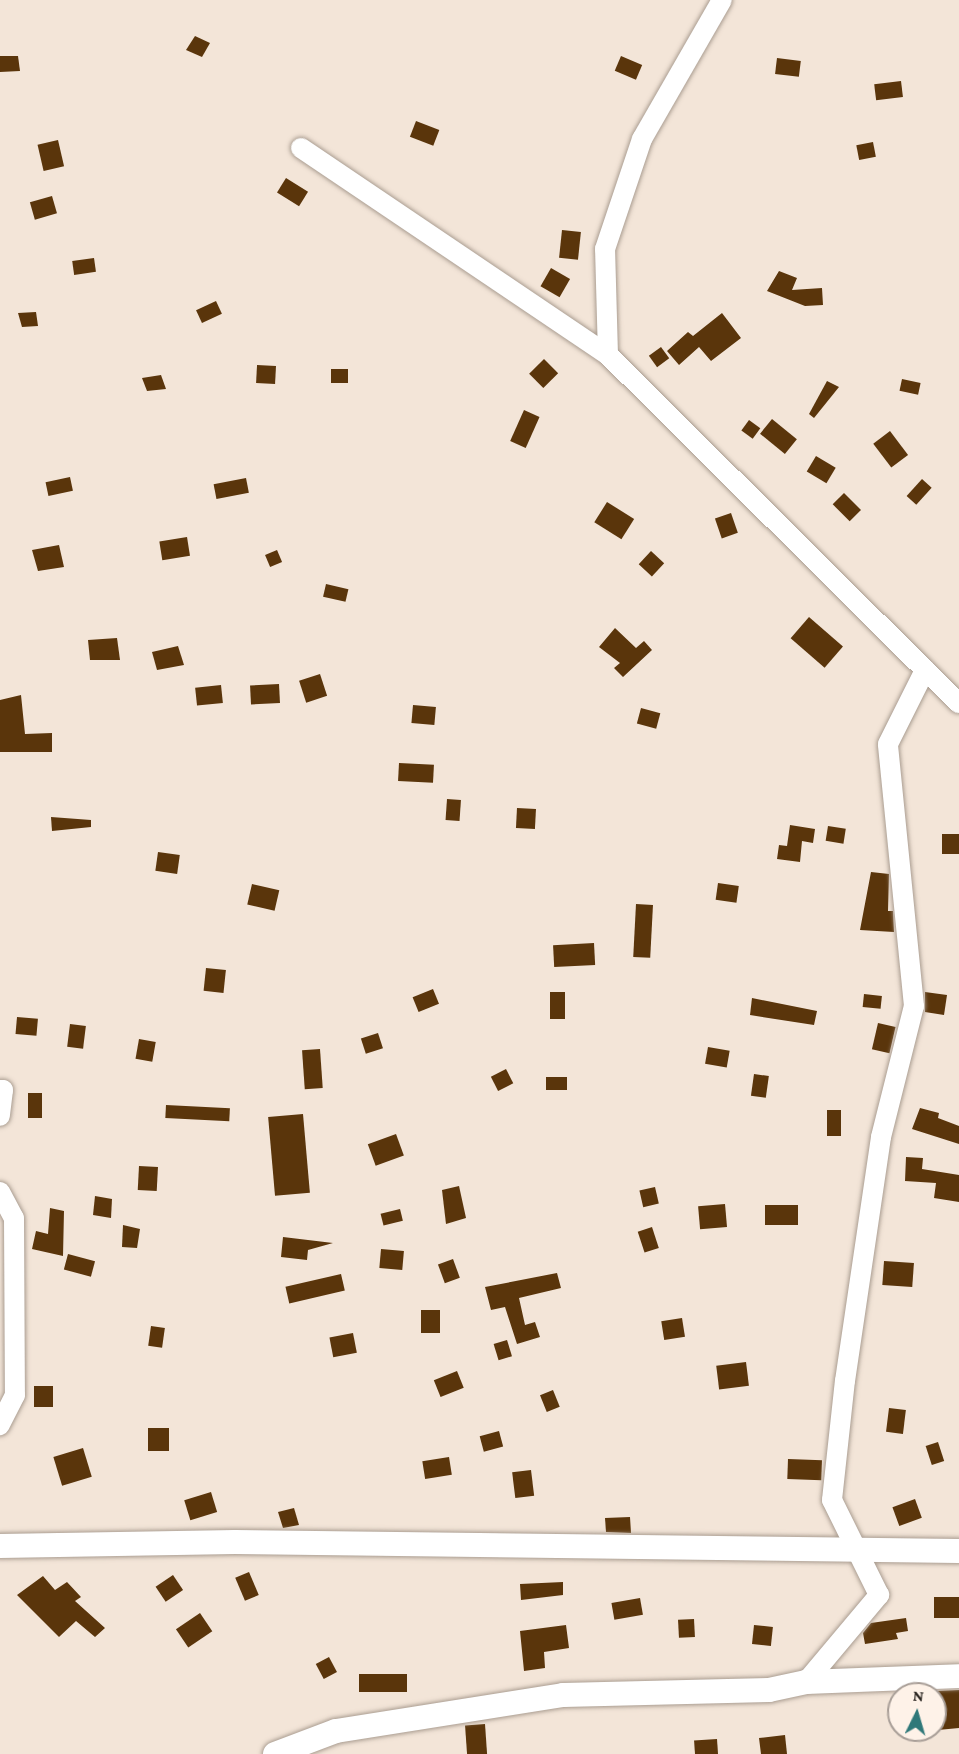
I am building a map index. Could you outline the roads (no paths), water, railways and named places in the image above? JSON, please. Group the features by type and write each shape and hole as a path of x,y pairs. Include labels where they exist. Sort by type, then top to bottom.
{"street":[{"path":"608,355 605,249 642,139 722,0"},
{"path":"301,148 608,355 959,704"},
{"path":"806,1682 879,1595 832,1500 843,1393 881,1137 914,1006 888,744 925,670"},
{"path":"0,1090 3,1090 0,1116"},
{"path":"0,1192 14,1218 15,1395 0,1425"},
{"path":"0,1546 235,1542 422,1547 854,1548 959,1551"},
{"path":"275,1754 336,1731 563,1695 770,1690 806,1682 959,1676"}]}
